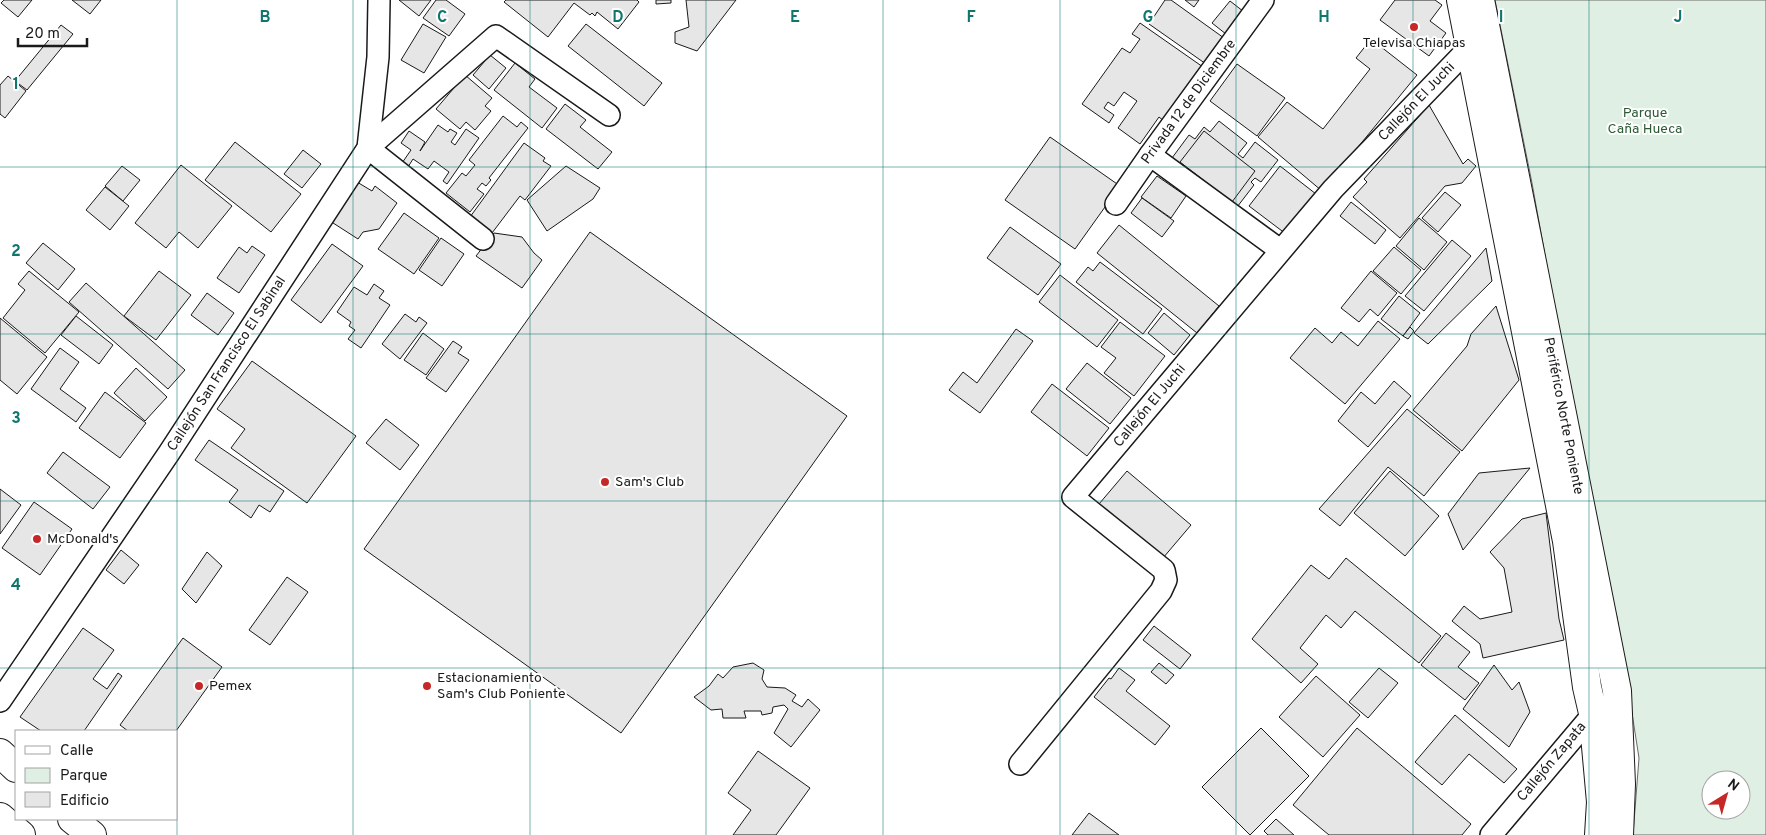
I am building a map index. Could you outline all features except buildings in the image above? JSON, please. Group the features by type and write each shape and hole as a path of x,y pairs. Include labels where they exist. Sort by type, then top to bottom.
{"main road":[{"name":"Periférico Norte Poniente","path":"1461,0 1565,532 1587,688 1593,714 1601,802 1599,835"},
{"name":"Periférico Norte Poniente","path":"1480,0 1617,690 1621,784 1618,835"},
{"path":"0,753 15,767"},
{"path":"0,817 21,835"},
{"path":"73,820 92,835"}],"street":[{"name":"Callejón San Francisco El Sabinal","path":"0,701 169,453 368,148 378,57 379,0"},
{"name":"Privada 12 de Diciembre","path":"1116,204 1263,0"},
{"path":"483,239 368,148 496,36 609,115"},
{"name":"Callejón El Juchi","path":"1020,764 1161,591 1166,580 1164,570 1073,497 1333,189 1470,47"},
{"path":"1150,155 1280,250"},
{"name":"Callejón Zapata","path":"1491,835 1593,714 1617,690"}],"green space":[{"name":"Parque Caña Hueca","path":"1495,0 1766,0 1766,835 1633,835 1639,758 1617,617 1599,556 1532,183"}],"place":[{"name":"Televisa Chiapas","path":"1414,27"},
{"name":"Sam's Club","path":"605,482"},
{"name":"McDonald's","path":"37,539"},
{"name":"Pemex","path":"199,686"},
{"name":"Estacionamiento Sam's Club Poniente","path":"427,686"}]}
